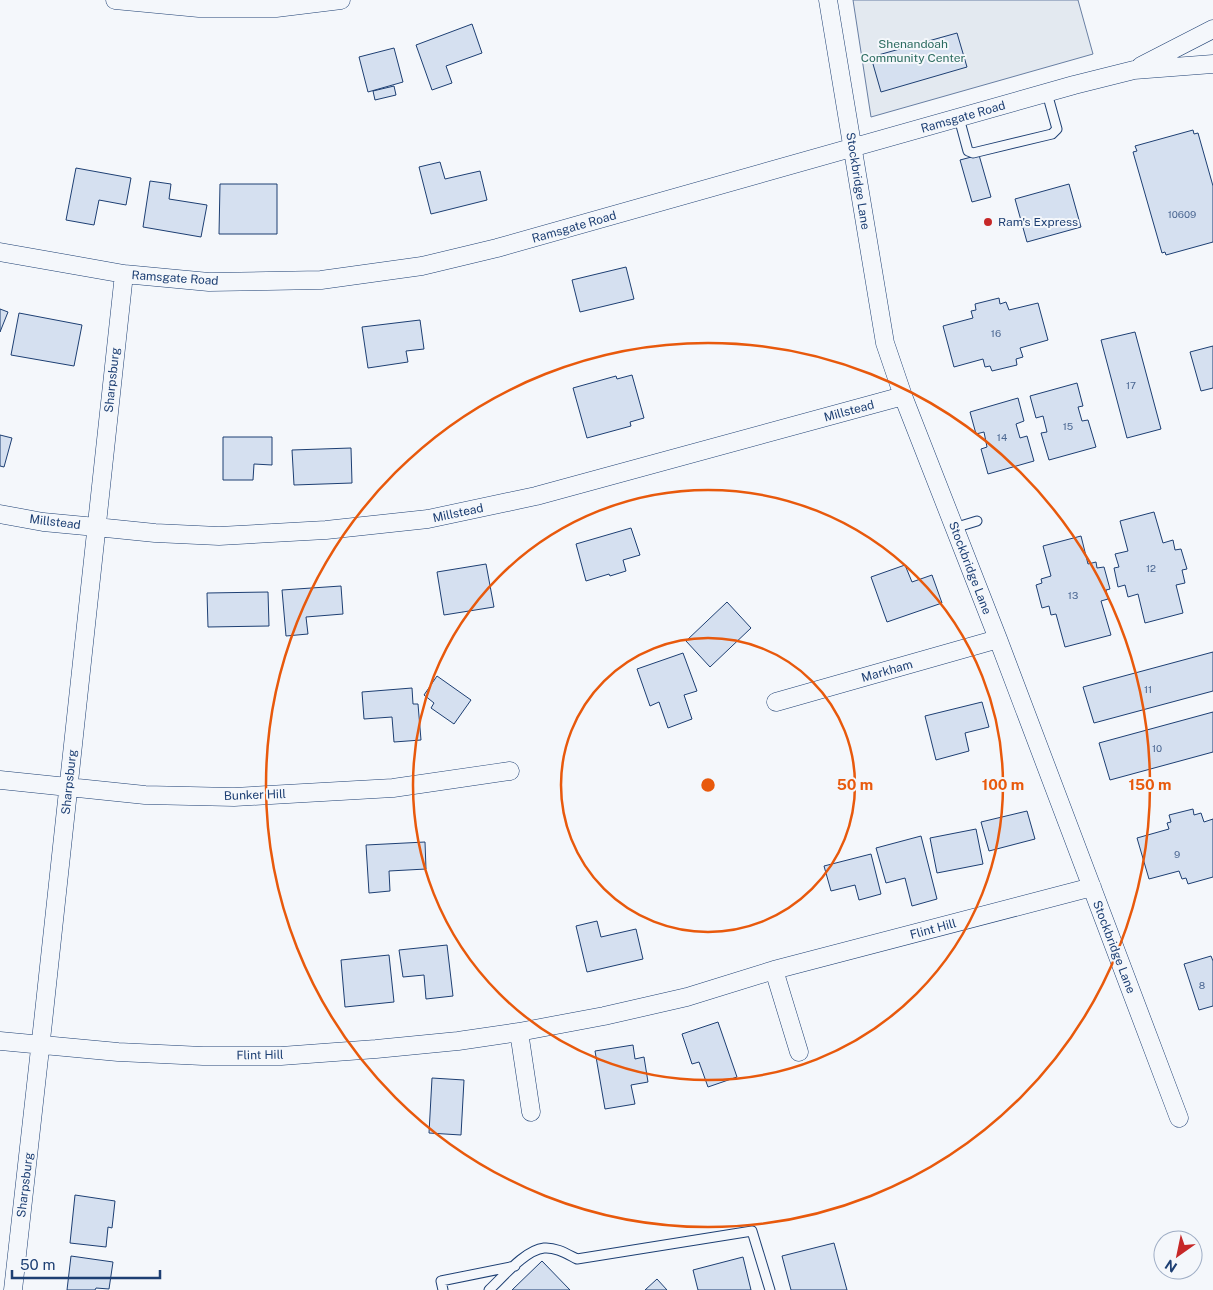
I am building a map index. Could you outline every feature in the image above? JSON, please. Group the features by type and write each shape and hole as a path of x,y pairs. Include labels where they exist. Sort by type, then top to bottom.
{"street":[{"path":"115,0 199,8 276,8 341,0"},
{"name":"Stockbridge Lane","path":"828,0 885,343 903,396 998,639 1178,1118"},
{"name":"Ramsgate Road","path":"1134,70 1213,29"},
{"name":"Ramsgate Road","path":"0,252 124,274 210,282 321,280 422,266 507,245 1134,70 1213,64"},
{"name":"Sharpsburg","path":"13,1290 124,274"},
{"name":"Millstead","path":"0,514 43,522 155,533 219,536 326,530 428,519 536,496 903,396"},
{"name":"Markham","path":"776,702 998,639"},
{"name":"Bunker Hill","path":"0,780 145,795 234,797 393,788 510,771"},
{"name":"Flint Hill","path":"0,1040 118,1052 203,1056 281,1056 458,1041 604,1016 687,997 774,970 1092,887"},
{"path":"774,970 799,1052"},
{"path":"519,1032 531,1112"}],"lane":[{"path":"959,118 970,152 1052,134 1057,129 1047,93"},
{"path":"954,528 977,521"},
{"path":"489,1290 527,1255 544,1248 561,1251 577,1259 752,1231 770,1290"},
{"path":"443,1290 441,1281 515,1266"}],"green space":[{"name":"Shenandoah Community Center","path":"853,0 1078,0 1093,54 871,117"}],"building":[{"path":"472,24 482,53 446,66 452,83 432,90 416,45"},
{"path":"957,33 967,67 881,92 871,57"},
{"path":"394,48 403,82 368,92 359,57"},
{"path":"394,86 396,95 375,100 373,91"},
{"path":"1193,130 1194,134 1198,133 1213,186 1213,242 1166,255 1165,252 1162,253 1133,152 1137,151 1135,146"},
{"path":"979,155 991,197 972,202 960,160"},
{"path":"440,162 445,179 480,171 487,200 431,214 419,167"},
{"path":"76,168 131,178 126,205 99,200 94,225 66,220"},
{"path":"150,181 171,184 169,199 207,205 201,237 143,227"},
{"path":"220,184 277,184 277,234 219,234"},
{"path":"1069,184 1081,227 1027,242 1015,199"},
{"path":"626,267 634,299 580,312 572,280"},
{"path":"999,298 1000,304 1006,302 1009,310 1038,303 1048,340 1020,348 1023,357 1016,359 1017,365 992,371 990,366 985,367 983,359 954,367 943,326 973,318 971,311 976,310 975,304"},
{"path":"0,309 8,312 0,332"},
{"path":"19,313 82,325 74,366 11,355"},
{"path":"420,320 424,349 406,351 408,362 368,368 362,327"},
{"path":"1135,332 1161,429 1127,438 1101,340"},
{"path":"1213,346 1213,388 1201,391 1190,352"},
{"path":"632,375 644,418 630,422 631,426 587,438 573,388 616,376 617,379"},
{"path":"1077,383 1083,406 1078,407 1082,421 1088,420 1096,447 1049,460 1041,433 1047,432 1043,416 1036,418 1030,396"},
{"path":"1018,398 1024,421 1016,424 1020,438 1027,436 1034,461 988,474 981,449 987,447 984,432 976,434 970,412"},
{"path":"0,435 12,438 4,467 0,466"},
{"path":"223,437 272,437 272,465 254,464 253,480 223,480"},
{"path":"351,448 352,483 294,485 292,450"},
{"path":"1154,512 1163,543 1173,540 1175,550 1181,549 1187,569 1182,570 1185,583 1176,585 1183,613 1145,623 1138,594 1128,597 1125,585 1118,587 1114,568 1119,567 1115,554 1128,551 1120,521"},
{"path":"631,528 640,555 623,560 626,571 586,581 576,544"},
{"path":"1081,536 1088,564 1096,562 1097,568 1104,567 1110,589 1106,590 1108,599 1101,601 1111,635 1065,647 1056,614 1051,615 1049,606 1042,608 1036,585 1042,583 1041,579 1051,576 1043,546"},
{"path":"486,564 494,607 444,615 437,572"},
{"path":"905,565 912,582 932,575 942,603 887,622 871,577"},
{"path":"341,586 343,614 306,617 308,634 286,636 282,590"},
{"path":"268,592 269,626 208,627 207,593"},
{"path":"727,602 751,628 710,667 686,641"},
{"path":"1213,652 1213,691 1094,723 1083,687"},
{"path":"683,653 697,691 684,695 692,719 668,728 659,702 650,706 637,669"},
{"path":"437,676 471,700 454,724 431,708 434,703 424,695"},
{"path":"412,688 413,704 418,704 421,740 394,742 392,717 364,719 362,692"},
{"path":"982,702 989,727 965,733 969,751 936,760 925,716"},
{"path":"1213,712 1213,752 1110,780 1099,743"},
{"path":"1193,809 1194,815 1201,813 1204,822 1213,819 1213,877 1188,884 1186,878 1182,879 1179,871 1149,879 1137,838 1169,829 1167,823 1171,822 1169,815"},
{"path":"1027,811 1035,839 989,851 981,822"},
{"path":"976,829 983,864 937,873 930,838"},
{"path":"921,836 937,899 912,906 905,878 886,883 876,848"},
{"path":"425,842 426,869 389,871 390,891 369,893 366,845"},
{"path":"871,854 881,894 859,900 855,885 831,891 824,866"},
{"path":"597,921 601,937 636,929 643,959 587,972 576,926"},
{"path":"447,945 453,996 426,999 424,975 403,977 399,950"},
{"path":"389,955 394,1002 345,1007 341,960"},
{"path":"1211,956 1213,961 1213,1006 1199,1010 1184,964"},
{"path":"718,1022 737,1077 708,1087 699,1062 692,1064 682,1034"},
{"path":"633,1045 635,1059 644,1057 648,1082 631,1085 635,1104 605,1109 595,1051"},
{"path":"432,1078 464,1080 461,1135 429,1133"},
{"path":"75,1195 115,1201 112,1228 108,1227 106,1247 70,1243"},
{"path":"834,1243 847,1290 791,1290 782,1256"},
{"path":"71,1256 113,1262 109,1289 67,1290"},
{"path":"743,1257 751,1290 698,1290 693,1270"},
{"path":"542,1261 570,1290 512,1290"},
{"path":"657,1279 667,1290 645,1290"}],"place":[{"name":"Ram's Express","path":"988,222"}]}
